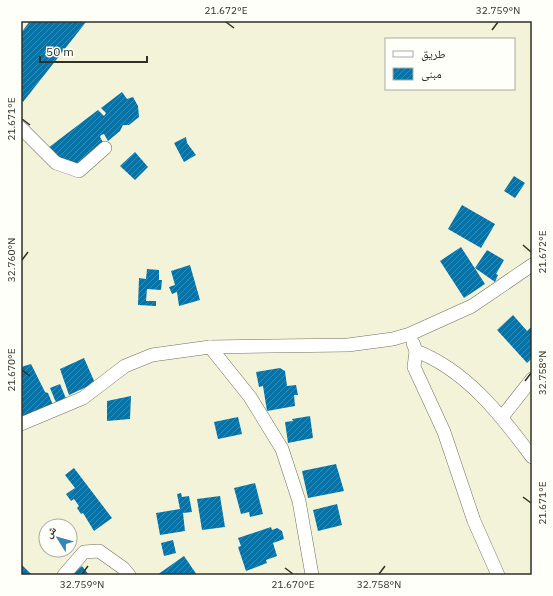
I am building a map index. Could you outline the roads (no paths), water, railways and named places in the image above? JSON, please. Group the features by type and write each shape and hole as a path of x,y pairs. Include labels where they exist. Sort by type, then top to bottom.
{"street":[{"path":"21,128 56,163 80,171 105,148"},
{"path":"21,424 82,398 125,366 152,355 210,347 348,345 394,339 410,334 472,306 532,265"},
{"path":"410,334 416,350 414,367 444,432 474,521 498,575"},
{"path":"210,347 250,397 282,449 298,501 312,575"},
{"path":"416,350 435,358 476,391 502,417 532,457"},
{"path":"502,417 532,379"},
{"path":"64,575 84,552 99,551 123,568 129,575"}]}
